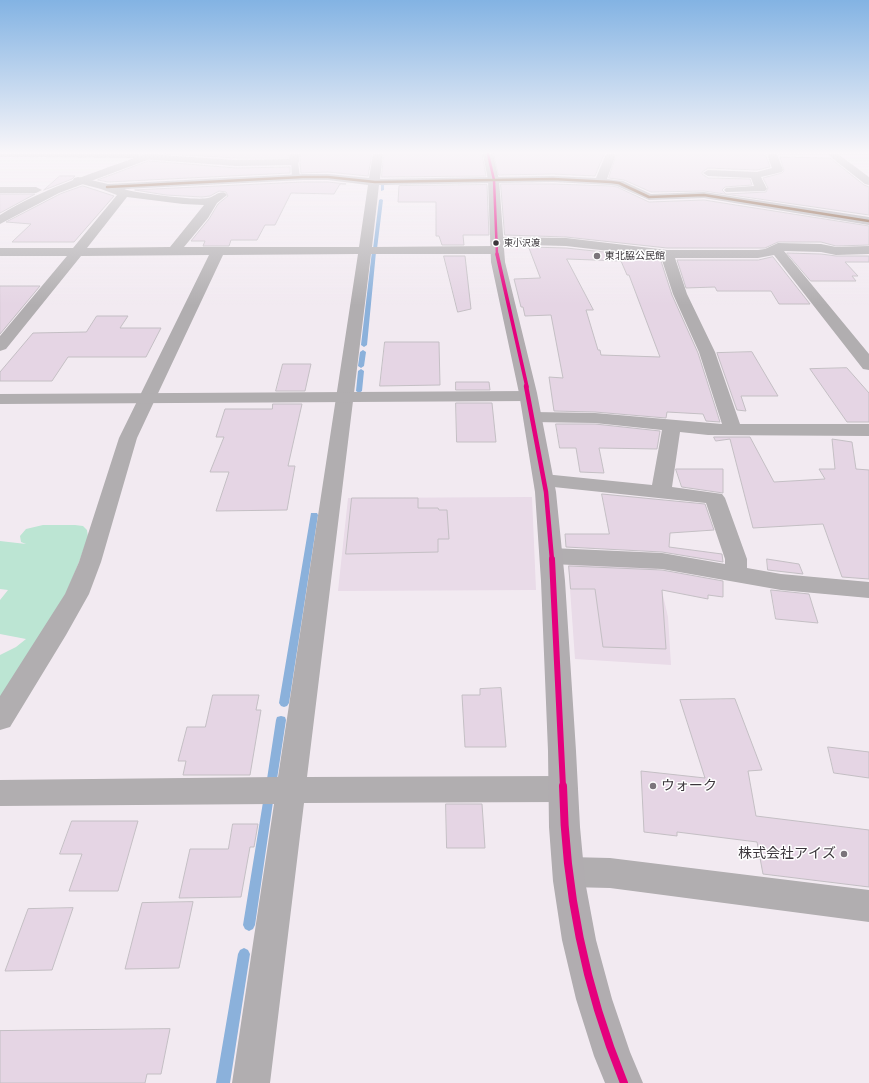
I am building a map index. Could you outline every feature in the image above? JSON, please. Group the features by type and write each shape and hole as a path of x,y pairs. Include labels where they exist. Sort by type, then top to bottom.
{"main road":[{"path":"495,205 496,246 531,406 544,480 552,556 566,852 574,915 590,986 624,1083"}],"street":[{"path":"0,220 20,205"},
{"path":"0,346 115,205"},
{"path":"173,252 204,215 210,205"},
{"path":"251,1083 372,205"},
{"path":"759,205 869,221"},
{"path":"0,252 365,251 566,242 667,254 758,254 778,247 821,248 836,251 869,250"},
{"path":"772,250 778,252 869,365"},
{"path":"0,719 57,630 77,594 90,562 128,438 218,251"},
{"path":"667,254 680,294 707,352 729,421 733,429"},
{"path":"0,399 345,397 531,406 595,418 708,429 869,430"},
{"path":"661,492 671,425"},
{"path":"544,480 715,498 736,559 736,574"},
{"path":"552,556 662,561 804,585 869,590"},
{"path":"0,794 291,790 563,789"},
{"path":"569,872 610,872 869,906"}],"shaded area":[{"path":"532,497 536,590 338,591 348,498"},
{"path":"568,561 656,565 668,617 671,665 575,659"}],"green space":[{"path":"43,525 83,526 87,530 88,537 66,594 0,700 0,655 16,647 26,639 0,634 0,600 8,590 0,589 0,541 26,544 21,542 20,536 26,529"}],"building":[{"path":"0,205 16,205 0,213"},
{"path":"40,205 107,205 74,242 12,242 31,224 6,222"},
{"path":"218,205 285,205 275,225 265,225 257,240 231,240 229,246 203,246 205,241 191,241 209,219"},
{"path":"436,205 488,205 489,235 463,235 464,245 442,245 439,236 436,236"},
{"path":"503,205 733,205 869,226 869,245 836,246 821,242 778,242 765,248 667,248 566,237 505,235"},
{"path":"797,205 869,205 869,215"},
{"path":"529,247 566,248 660,258 672,295 698,353 720,422 706,421 703,414 667,412 666,418 595,412 554,411 549,377 563,378 551,315 525,316 523,307 521,307 514,279 540,278","holes":["567,259 621,261 627,275 629,275 660,357 601,355 600,350 598,350 586,310 593,310"]},
{"path":"787,253 836,256 869,256 869,262 845,262 858,276 852,276 856,281 811,281"},
{"path":"444,256 465,256 471,309 458,312"},
{"path":"773,257 810,304 779,304 771,291 717,291 715,287 686,288 677,260 758,260"},
{"path":"0,286 40,286 0,334"},
{"path":"97,316 128,316 120,328 161,328 146,357 68,357 52,381 0,381 0,372 33,333 86,332"},
{"path":"385,342 439,342 440,385 380,386"},
{"path":"752,352 778,396 741,396 746,411 737,410 717,353"},
{"path":"283,364 311,364 305,391 276,391"},
{"path":"847,368 869,393 869,422 847,422 810,369"},
{"path":"456,382 489,382 490,390 456,390"},
{"path":"456,403 492,403 496,442 457,442"},
{"path":"273,404 302,404 288,466 295,466 287,510 216,511 229,472 210,472 224,437 216,437 225,409 272,409"},
{"path":"556,424 595,424 660,431 657,449 599,448 604,473 580,472 576,448 560,448"},
{"path":"714,437 750,437 774,482 825,479 819,469 835,469 832,439 852,442 856,469 869,470 869,579 842,577 823,524 753,528 730,439 716,441"},
{"path":"676,469 723,469 723,493 682,487"},
{"path":"602,494 705,504 714,530 670,533 669,547 722,554 723,562 662,552 566,547 565,534 609,534"},
{"path":"352,498 418,498 418,508 438,508 439,510 447,510 449,539 438,539 438,552 346,554"},
{"path":"767,559 799,564 803,574 768,570"},
{"path":"569,566 662,570 723,581 723,597 708,595 708,599 662,590 666,649 603,647 595,589 571,589"},
{"path":"771,590 809,594 818,623 776,619"},
{"path":"501,688 506,747 465,747 462,695 480,695 480,689"},
{"path":"213,695 259,695 256,710 261,710 250,775 183,775 186,761 178,761 187,727 205,727"},
{"path":"735,699 762,770 748,771 756,816 869,830 869,887 763,874 757,842 677,832 677,836 644,832 641,771 705,778 680,700"},
{"path":"828,747 869,752 869,778 834,773"},
{"path":"446,804 482,804 485,848 447,848"},
{"path":"72,821 138,821 118,891 69,891 82,854 60,854"},
{"path":"233,824 258,824 254,847 250,847 241,897 179,898 190,849 228,849"},
{"path":"193,902 179,968 125,969 142,903"},
{"path":"73,908 52,970 5,971 28,909"},
{"path":"170,1029 161,1074 147,1074 145,1083 0,1083 0,1031"}],"waterway":[{"path":"375,249 380,205"},
{"path":"364,345 374,252"},
{"path":"361,366 363,352"},
{"path":"359,391 361,371"},
{"path":"284,703 314,515"},
{"path":"272,779 281,720"},
{"path":"249,925 268,802"},
{"path":"223,1083 244,954"}],"transit line":[{"path":"495,205 498,262 535,426 546,492 553,581 562,751 564,827 569,881 579,940 586,970 603,1028 624,1083"},
{"path":"759,205 869,221"}],"place":[{"name":"東小沢渡","path":"496,243"},
{"name":"東北脇公民館","path":"597,256"},
{"name":"ウォーク","path":"653,786"},
{"name":"株式会社アイズ","path":"844,854"}]}
